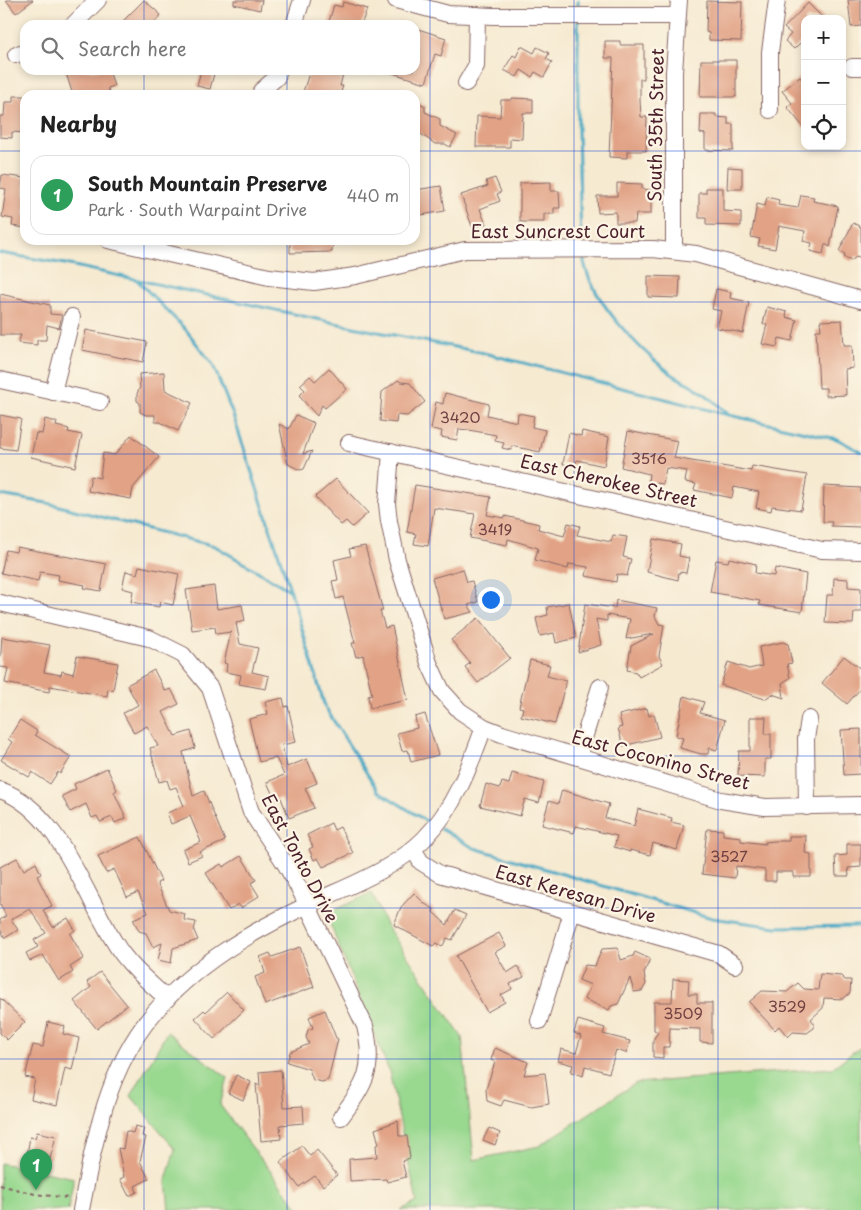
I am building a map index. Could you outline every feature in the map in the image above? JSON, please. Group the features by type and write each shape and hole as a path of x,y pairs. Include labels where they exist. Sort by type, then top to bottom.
{"street":[{"path":"78,20 98,0"},
{"path":"296,20 302,0"},
{"path":"396,0 448,14 477,15 678,8"},
{"path":"770,110 770,52 777,0"},
{"name":"South 35th Street","path":"674,251 674,72 678,8"},
{"path":"466,83 476,66 477,15"},
{"path":"262,90 278,75"},
{"name":"East Suncrest Court","path":"130,245 269,277 314,282 355,276 465,250 653,249 696,254 861,300"},
{"path":"54,392 72,317"},
{"path":"0,380 100,402"},
{"name":"East Cherokee Street","path":"348,443 822,550 861,551"},
{"name":"East Coconino Street","path":"391,452 388,504 389,521 397,560 429,663 442,691 460,712 484,727 578,758 722,800 765,807 807,808 861,805"},
{"name":"East Tonto Drive","path":"0,603 149,638 183,655 210,688 251,812 286,865 365,1026 370,1048 367,1078 341,1117"},
{"path":"578,758 600,687"},
{"path":"807,808 808,719"},
{"path":"82,1206 102,1111 127,1054 152,1015 214,957 307,905 394,864 425,838 445,812 461,785 484,727"},
{"path":"0,790 15,795 52,829 116,945 167,1000"},
{"name":"East Keresan Drive","path":"412,849 421,862 440,874 719,954 735,965"},
{"path":"539,1021 572,912"}],"path":[{"path":"0,1185 82,1206"}],"green space":[{"path":"372,893 386,925 462,1037 474,1160 539,1146 636,1083 832,1068 861,1046 861,1210 401,1210 417,1202 389,1071 326,914"},
{"path":"167,1032 228,1078 220,1105 300,1210 169,1210 166,1180 175,1149 131,1096"},
{"path":"0,1163 74,1178 68,1210 0,1210"}],"building":[{"path":"6,0 33,0 16,13"},
{"path":"144,0 161,15 156,20 124,20"},
{"path":"234,0 262,0 260,10 234,4"},
{"path":"848,0 861,0 861,26 851,27"},
{"path":"707,1 742,2 741,41 709,40 709,33 706,32"},
{"path":"343,2 367,9 363,20 330,20 334,5 342,7"},
{"path":"808,3 820,15 801,15 801,44 794,49 785,41 791,34 784,28"},
{"path":"420,30 446,38 441,56 435,54 426,83 399,75 420,75"},
{"path":"605,41 620,41 620,45 644,45 644,79 640,79 640,100 641,117 647,117 646,151 627,151 627,158 609,157 613,58 605,58"},
{"path":"521,46 534,53 537,47 549,53 546,59 552,62 544,77 535,72 532,77 521,70 517,77 504,70 513,55 516,57"},
{"path":"701,60 736,60 736,97 700,97"},
{"path":"67,75 111,75 114,86 108,88 108,90 71,90"},
{"path":"200,75 214,75 210,89 197,86"},
{"path":"308,75 343,75 340,86 343,86 342,90 304,90"},
{"path":"800,77 801,78 801,124 787,107 792,103 782,91"},
{"path":"13,96 20,96 20,133 12,132 12,138 0,137 0,116 4,116 5,102 13,102"},
{"path":"512,98 533,99 533,113 523,113 522,139 510,138 510,147 476,147 477,116 500,117 501,100 512,100"},
{"path":"420,103 425,106 425,112 440,119 440,126 457,135 450,147 445,144 435,144 420,134"},
{"path":"701,114 716,114 716,117 728,118 728,124 733,124 733,151 705,150 705,134 700,133"},
{"path":"728,167 742,168 742,189 727,189"},
{"path":"2,175 20,177 20,227 12,226 13,219 2,217 6,189 0,188"},
{"path":"495,178 501,192 497,194 500,201 480,209 486,224 473,229 461,195 488,186 486,181"},
{"path":"551,182 551,191 559,191 560,208 554,208 554,214 544,214 544,222 520,222 520,183"},
{"path":"617,183 642,184 642,189 651,190 651,214 636,214 635,223 616,223 616,212 598,213 597,196 617,196"},
{"path":"441,186 445,211 420,215 420,189"},
{"path":"706,188 723,188 723,211 741,212 741,226 706,225 706,218 699,218 699,193 706,193"},
{"path":"801,195 814,197 813,201 838,206 830,247 825,244 823,254 810,251 812,243 803,241 805,231 779,226 775,249 758,246 760,239 751,237 757,204 765,206 767,197 779,200 778,205 798,208"},
{"path":"853,223 861,227 861,258 857,256 851,261 844,257 845,254 839,251"},
{"path":"290,245 333,245 332,252 290,253"},
{"path":"648,276 680,277 679,298 648,297"},
{"path":"716,289 731,292 730,298 749,302 743,333 717,328 721,311 712,309"},
{"path":"0,294 50,305 50,314 62,315 59,328 47,325 46,340 37,340 37,345 18,343 21,335 0,335"},
{"path":"767,307 787,312 786,317 797,320 792,341 779,338 777,347 762,344 767,324 763,324"},
{"path":"842,320 844,345 852,345 853,368 845,369 846,395 826,396 826,388 819,388 816,330 821,330 820,321"},
{"path":"86,330 147,342 143,362 82,350"},
{"path":"329,368 347,389 325,408 322,405 317,416 299,396 305,390 300,385 310,376 315,381"},
{"path":"164,372 165,390 192,403 178,431 160,422 155,422 155,415 146,415 140,412 140,403 137,401 140,387 139,374"},
{"path":"398,380 410,383 425,402 407,416 397,415 396,423 380,421 382,392"},
{"path":"445,393 489,404 487,415 517,422 518,413 534,416 532,427 545,430 540,452 512,446 511,450 502,448 504,443 495,441 496,435 469,430 459,429 457,440 441,437 442,431 431,429 436,402 443,404"},
{"path":"0,415 21,419 16,450 0,448"},
{"path":"296,415 314,423 303,454 312,451 304,469 300,470 288,464 279,424 289,429"},
{"path":"45,419 57,422 56,426 69,429 68,432 82,435 75,467 31,457 36,433 42,434"},
{"path":"582,431 609,437 604,466 577,460 575,466 563,464 569,433 581,436"},
{"path":"628,431 678,441 674,458 751,471 752,466 807,475 801,510 772,506 771,511 756,508 759,492 734,487 732,498 694,490 696,484 685,482 687,471 666,468 663,484 648,482 649,474 621,467"},
{"path":"131,435 159,457 133,488 131,499 88,491 91,476 100,478 103,453 115,455"},
{"path":"336,479 368,513 352,527 346,521 341,525 315,497"},
{"path":"415,485 491,497 487,515 505,518 505,516 539,524 538,529 564,536 568,523 580,526 577,535 611,542 613,535 627,537 623,557 631,559 627,576 617,574 616,582 586,576 588,567 569,564 568,569 535,560 538,548 508,539 507,545 470,538 475,514 434,508 428,546 414,544 416,534 407,532"},
{"path":"824,486 861,488 861,527 831,526 832,522 823,522"},
{"path":"653,539 681,544 679,556 689,558 686,573 679,572 678,580 647,572"},
{"path":"365,546 383,611 380,611 385,628 392,626 408,700 370,708 368,696 372,695 363,655 356,657 352,643 355,643 343,597 336,599 332,581 338,580 334,560 351,556 349,549"},
{"path":"17,547 106,564 101,591 84,588 85,585 58,580 59,575 40,572 38,581 1,573 6,550 16,552"},
{"path":"729,558 756,564 755,573 774,576 775,568 806,574 802,612 759,605 760,601 710,592 716,560 728,562"},
{"path":"139,566 179,574 173,605 160,602 159,607 131,602 133,591 122,588 126,571 137,574"},
{"path":"463,569 467,582 472,581 478,602 468,605 473,612 444,619 432,578"},
{"path":"834,578 848,579 848,587 861,588 861,612 854,612 853,624 825,623 827,595 833,595"},
{"path":"214,586 217,609 242,605 245,621 236,623 240,644 258,648 252,672 269,676 266,689 239,684 241,675 226,672 227,664 224,663 231,632 216,634 215,627 192,630 186,590"},
{"path":"616,600 657,608 655,616 659,624 664,625 659,656 663,664 639,677 636,672 627,670 631,646 654,634 626,639 630,619 607,615 607,621 596,619 601,645 578,652 585,604 615,608"},
{"path":"569,603 576,638 556,643 554,633 540,636 536,618 548,615 547,607"},
{"path":"478,618 510,658 478,683 465,667 470,663 451,640"},
{"path":"2,637 50,645 44,672 61,675 62,671 73,674 77,656 118,663 113,690 108,689 107,696 50,686 49,692 5,683 8,668 0,667"},
{"path":"783,642 788,644 792,663 787,664 790,678 782,683 784,698 772,694 765,699 721,685 728,662 749,669 762,666 759,647"},
{"path":"844,656 861,669 861,688 847,704 822,683"},
{"path":"530,660 550,665 547,676 566,681 555,724 521,716 523,708 519,707"},
{"path":"154,670 165,691 171,689 179,704 163,712 175,736 191,731 195,748 183,752 193,796 204,791 225,841 200,852 202,856 188,862 183,850 201,842 190,816 171,824 167,813 184,806 176,787 170,789 167,780 159,782 150,748 158,746 147,726 134,733 123,713 138,705 127,685"},
{"path":"684,696 704,702 700,713 725,720 717,750 709,748 708,754 701,754 680,748 683,738 676,736"},
{"path":"283,698 285,707 288,706 296,742 282,745 287,767 307,759 317,783 305,788 314,808 289,818 281,798 275,800 267,782 284,775 276,758 259,762 249,719 268,714 265,702"},
{"path":"647,708 649,716 654,714 660,737 623,746 618,728 622,727 619,715"},
{"path":"425,714 438,755 411,762 408,750 402,751 397,733 417,728 415,717"},
{"path":"750,717 766,717 765,734 771,734 771,759 765,759 765,777 738,776 739,751 750,751"},
{"path":"20,720 37,731 35,735 71,757 60,774 58,772 50,784 32,772 29,777 1,760 12,742 8,739"},
{"path":"861,729 861,774 844,775 841,730"},
{"path":"107,768 117,790 114,792 126,818 115,823 112,817 100,822 97,816 92,818 86,804 70,812 62,796 76,789 74,784"},
{"path":"512,773 544,782 539,803 525,799 520,816 480,806 486,784 500,788 502,782 509,784"},
{"path":"562,790 609,804 605,818 634,826 638,809 672,818 671,822 684,825 677,850 653,843 650,855 630,850 630,852 614,847 617,836 576,826 574,833 542,825 549,801 558,804"},
{"path":"331,823 334,830 340,827 353,853 323,867 318,858 314,860 309,849 313,847 307,835"},
{"path":"707,829 723,830 723,835 741,837 741,841 765,844 765,842 789,841 789,836 806,836 805,853 811,854 811,877 793,877 793,872 776,872 776,881 765,881 765,870 736,866 735,878 702,874"},
{"path":"140,837 161,881 157,883 169,910 185,914 184,920 196,922 194,931 198,940 173,948 171,963 158,960 162,943 153,947 146,933 139,931 133,919 148,913 138,892 127,897 114,869 106,873 98,856"},
{"path":"847,844 861,844 861,867 848,868 849,876 836,876 835,856 847,855"},
{"path":"241,856 256,880 251,883 259,896 241,908 238,904 229,910 206,873 221,864 223,867"},
{"path":"17,858 24,870 36,863 41,874 37,876 52,906 43,910 53,927 68,918 75,930 70,934 84,958 70,967 73,972 59,981 43,955 30,961 26,953 38,947 34,940 46,933 30,909 11,919 18,930 5,938 0,929 0,920 6,916 0,904 0,867"},
{"path":"414,893 425,904 434,909 433,912 447,925 455,910 466,915 452,940 447,938 442,947 436,943 433,946 394,925 401,907"},
{"path":"499,933 506,946 495,952 507,973 518,966 524,977 510,984 512,989 501,995 505,1002 487,1012 456,956"},
{"path":"300,947 314,987 265,1005 255,977 265,973 260,957 270,953 272,957"},
{"path":"618,948 621,960 633,956 635,952 650,959 644,973 646,984 642,991 634,992 630,978 618,1004 611,1006 609,1010 584,999 591,985 579,980 585,965 595,966 602,949"},
{"path":"100,972 127,1005 97,1029 74,1001 91,987 87,982"},
{"path":"820,974 841,976 845,980 851,980 850,993 843,999 824,998 823,1008 811,1019 814,1023 814,1028 807,1033 793,1032 788,1037 779,1026 775,1030 749,1002 762,991 787,992 798,983 804,989 818,990"},
{"path":"673,979 689,980 688,994 697,994 697,1003 712,1003 712,1043 700,1042 700,1029 670,1028 669,1047 663,1047 663,1058 653,1057 653,1040 658,1032 654,1030 654,1002 672,1002"},
{"path":"227,992 244,1010 214,1039 195,1018 204,1010 206,1012"},
{"path":"0,998 25,1022 7,1040 0,1033"},
{"path":"325,1010 338,1039 328,1080 322,1082 313,1080 309,1069 287,1062 290,1052 309,1044 306,1037 308,1030 313,1028 309,1017"},
{"path":"578,1020 605,1028 603,1034 630,1041 626,1053 616,1050 609,1073 585,1066 583,1076 571,1072 573,1065 558,1061 561,1049 576,1053 581,1036 574,1033"},
{"path":"48,1022 65,1026 63,1034 79,1038 72,1070 65,1068 57,1105 31,1099 35,1079 25,1077 33,1045 43,1047"},
{"path":"495,1048 528,1062 524,1075 545,1073 549,1104 531,1107 504,1100 501,1106 487,1101 486,1089 495,1062 491,1060"},
{"path":"281,1070 284,1107 303,1106 304,1123 280,1125 281,1139 261,1141 256,1084 260,1086 259,1072"},
{"path":"236,1075 251,1082 243,1100 228,1093"},
{"path":"398,1121 399,1136 407,1136 410,1158 402,1161 406,1177 387,1182 386,1179 350,1181 349,1159 377,1157 376,1145 379,1144 375,1129"},
{"path":"135,1126 144,1128 142,1136 146,1137 140,1161 149,1179 135,1186 137,1192 129,1196 120,1179 124,1177 118,1148 123,1149 126,1131 133,1133"},
{"path":"489,1128 500,1133 495,1145 483,1140"},
{"path":"37,1132 56,1136 50,1159 27,1154 30,1137 35,1138"},
{"path":"302,1146 310,1156 317,1150 337,1175 323,1186 315,1176 299,1187 280,1162"}],"waterway":[{"path":"578,0 578,12"},
{"path":"578,21 581,244"},
{"path":"0,253 65,264 358,328 480,352 729,415 837,439 861,452"},
{"path":"583,255 594,287 604,304 629,335 656,362 676,377 703,392 728,414"},
{"path":"138,281 186,330 213,365 233,415 291,592 325,707 378,791 431,824"},
{"path":"0,495 47,503 215,546 291,591"},
{"path":"441,829 474,848 712,918 776,927 861,926"}],"place":[{"name":"South Mountain Preserve","path":"36,1190"}]}
